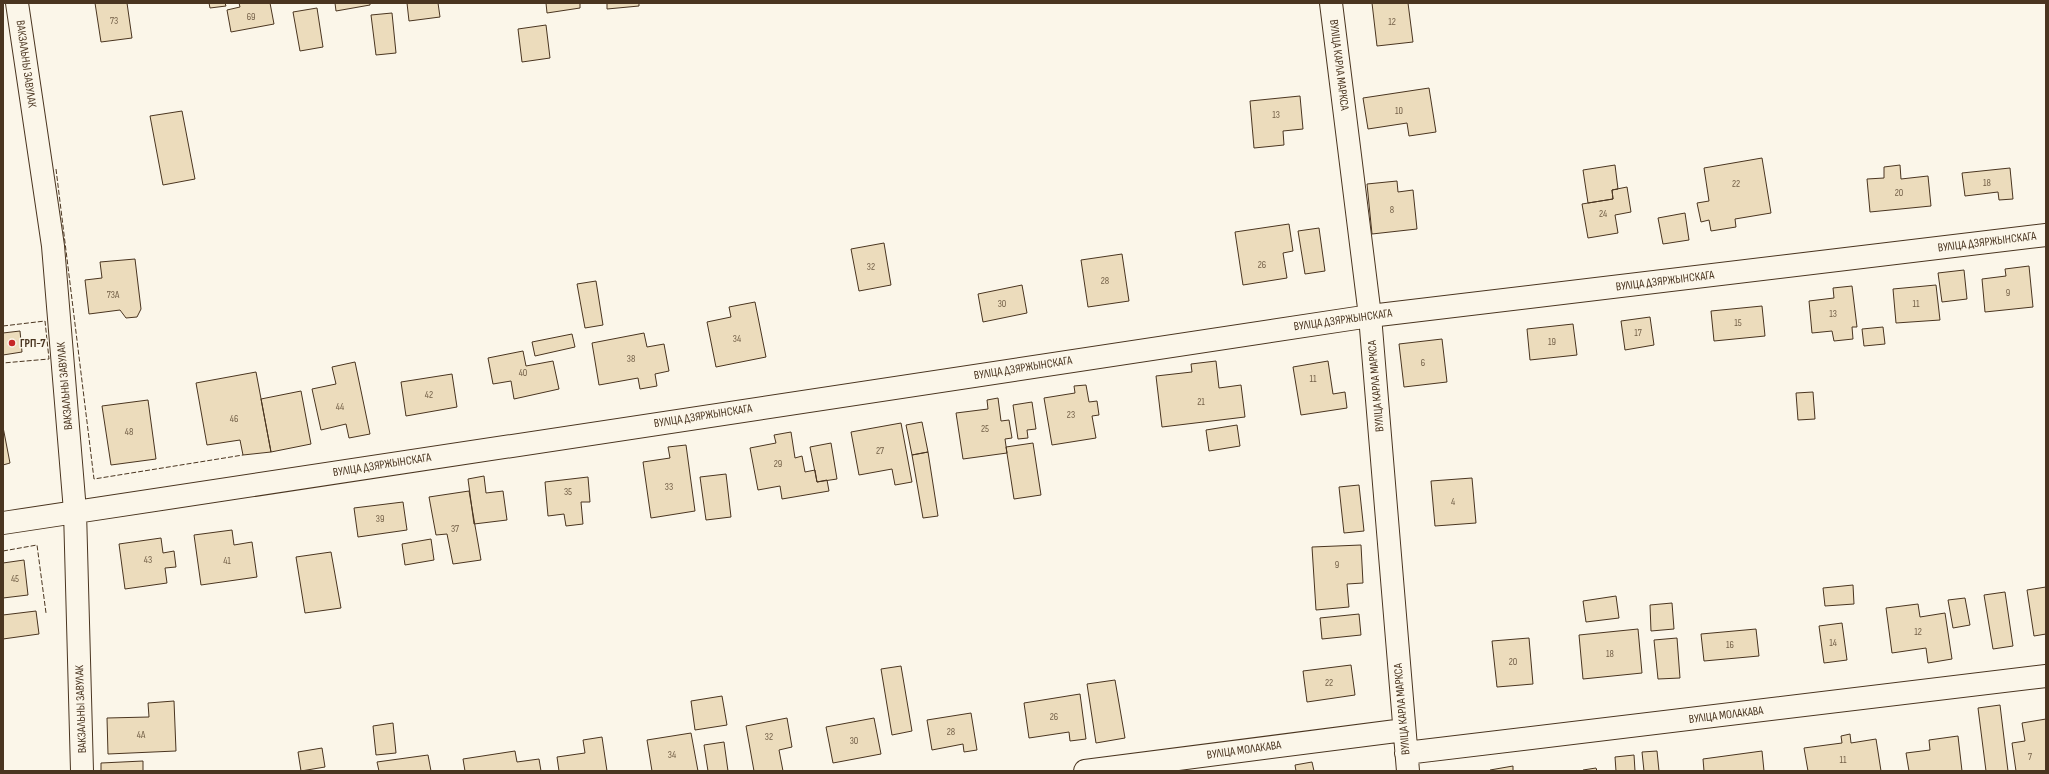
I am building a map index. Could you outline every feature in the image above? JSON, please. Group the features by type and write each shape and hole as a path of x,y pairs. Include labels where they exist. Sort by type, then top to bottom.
{"street":[{"name":"ВАКЗАЛЬНЫ ЗАВУЛАК","path":"17,3 53,246 75,511 82,771"},
{"name":"ВУЛІЦА КАРЛА МАРКСА","path":"1331,3 1370,316 1407,762"},
{"name":"ВУЛІЦА ДЗЯРЖЫНСКАГА","path":"3,523 1370,316 2046,235"},
{"name":"ВУЛІЦА МОЛАКАВА","path":"1407,762 2046,676"},
{"name":"ВУЛІЦА МОЛАКАВА","path":"1085,771 1404,730"}],"building":[{"path":"95,3 127,3 132,38 101,42"},
{"path":"209,3 225,3 226,6 210,8"},
{"path":"239,3 270,3 274,24 231,32 227,10 240,7"},
{"path":"335,3 370,3 370,5 336,11"},
{"path":"407,3 438,3 440,17 409,21"},
{"path":"546,3 580,3 580,8 547,13"},
{"path":"607,3 639,3 639,6 607,9"},
{"path":"1372,3 1408,3 1413,42 1377,46"},
{"path":"317,8 323,47 300,51 293,12"},
{"path":"392,13 396,53 376,55 371,15"},
{"path":"546,25 550,58 522,62 518,29"},
{"path":"1429,88 1436,132 1409,136 1407,123 1368,129 1363,98"},
{"path":"1300,96 1303,129 1283,131 1284,145 1254,148 1250,101"},
{"path":"182,111 195,179 163,185 150,116"},
{"path":"1762,158 1771,213 1735,219 1736,227 1711,231 1709,220 1701,222 1697,203 1709,201 1704,168"},
{"path":"1615,165 1618,189 1612,190 1613,199 1588,203 1583,170"},
{"path":"1900,165 1901,179 1928,176 1931,206 1870,212 1867,179 1884,178 1884,167"},
{"path":"2010,168 2013,199 1999,200 1998,192 1965,196 1962,173"},
{"path":"1397,181 1398,192 1413,190 1417,229 1372,234 1367,184"},
{"path":"1627,187 1631,212 1615,215 1618,233 1588,238 1582,204 1613,199 1612,190"},
{"path":"1685,213 1689,240 1663,244 1658,218"},
{"path":"1289,224 1293,251 1283,253 1287,278 1243,285 1235,232"},
{"path":"1319,228 1325,271 1305,274 1298,231"},
{"path":"884,243 891,285 859,291 851,249"},
{"path":"1122,254 1129,301 1088,307 1081,260"},
{"path":"135,259 141,309 137,317 126,318 120,310 89,314 85,280 102,278 100,262"},
{"path":"2029,266 2033,307 1985,312 1982,279 2006,276 2005,269"},
{"path":"1964,270 1967,299 1942,302 1938,273"},
{"path":"596,281 603,325 585,328 577,284"},
{"path":"1022,285 1027,313 983,322 978,294"},
{"path":"1936,285 1940,320 1896,323 1893,289"},
{"path":"1852,286 1857,327 1852,327 1853,339 1834,341 1832,331 1812,333 1809,301 1834,298 1833,288"},
{"path":"755,302 766,357 716,367 707,322 731,317 729,307"},
{"path":"1762,306 1765,336 1714,341 1711,311"},
{"path":"1650,317 1654,345 1625,350 1621,321"},
{"path":"1573,324 1577,355 1530,360 1527,329"},
{"path":"1883,327 1885,344 1864,346 1862,329"},
{"name":"ГРП-7","path":"20,331 22,352 3,355 3,333"},
{"path":"644,333 647,347 664,344 669,371 655,374 657,386 640,389 638,378 599,385 592,343"},
{"path":"572,334 575,347 535,356 532,342"},
{"path":"1442,339 1447,382 1404,387 1399,344"},
{"path":"523,351 526,366 553,361 559,389 514,399 511,381 493,384 488,358"},
{"path":"1216,361 1219,388 1241,385 1245,417 1162,427 1156,376 1192,372 1191,364"},
{"path":"1328,361 1333,394 1345,392 1347,408 1301,415 1293,367"},
{"path":"355,362 370,434 349,438 346,424 321,430 312,389 336,384 332,367"},
{"path":"256,372 271,452 243,455 240,440 207,445 196,383"},
{"path":"452,374 457,407 406,416 401,382"},
{"path":"1086,385 1089,402 1097,401 1099,415 1092,416 1096,438 1052,445 1044,398 1075,393 1074,386"},
{"path":"301,391 311,444 271,452 261,399"},
{"path":"1813,392 1815,419 1798,420 1796,393"},
{"path":"998,398 1001,421 1009,420 1012,438 1005,439 1007,453 963,459 956,413 988,409 987,400"},
{"path":"148,400 156,459 111,465 102,406"},
{"path":"1032,402 1036,429 1027,430 1028,438 1018,439 1013,405"},
{"path":"922,422 928,452 912,455 906,425"},
{"path":"901,423 912,482 895,485 892,469 859,475 851,432"},
{"path":"1237,425 1240,446 1209,451 1206,430"},
{"path":"3,427 10,463 3,465"},
{"path":"791,432 795,458 802,456 805,472 815,470 817,482 827,480 829,491 782,499 780,486 758,490 750,448 776,443 774,435"},
{"path":"831,443 837,479 817,482 810,447"},
{"path":"1033,443 1041,495 1014,499 1006,447"},
{"path":"686,445 695,511 651,518 643,462 670,458 668,447"},
{"path":"928,452 938,516 923,518 912,455"},
{"path":"726,474 731,517 706,520 700,477"},
{"path":"484,476 486,493 503,491 507,520 474,524 468,479"},
{"path":"588,477 590,502 581,502 583,524 566,526 564,514 548,516 545,482"},
{"path":"1472,478 1476,523 1435,526 1431,481"},
{"path":"1359,485 1364,531 1344,533 1339,487"},
{"path":"469,491 481,560 453,564 447,534 436,535 429,497"},
{"path":"403,502 407,530 358,537 354,508"},
{"path":"232,530 234,545 252,542 257,577 201,585 194,535"},
{"path":"161,538 163,553 174,551 176,567 165,568 167,583 125,589 119,544"},
{"path":"431,539 434,560 405,565 402,544"},
{"path":"1361,545 1363,583 1347,584 1349,607 1316,610 1312,547"},
{"path":"331,552 341,608 305,613 296,557"},
{"path":"24,560 28,595 3,598 3,563"},
{"path":"1853,585 1854,604 1825,606 1823,588"},
{"path":"2046,587 2046,634 2034,636 2027,590"},
{"path":"2005,592 2013,646 1993,649 1984,595"},
{"path":"1616,596 1619,618 1586,622 1583,601"},
{"path":"1965,598 1970,625 1953,628 1948,600"},
{"path":"1672,603 1674,629 1651,631 1650,605"},
{"path":"1918,604 1920,617 1945,613 1952,659 1928,663 1926,648 1892,653 1886,608"},
{"path":"36,611 39,634 3,639 3,615"},
{"path":"1359,614 1361,635 1322,639 1320,618"},
{"path":"1842,623 1847,660 1824,663 1819,626"},
{"path":"1638,629 1642,673 1583,679 1579,635"},
{"path":"1756,629 1759,656 1704,661 1701,634"},
{"path":"1529,638 1533,684 1497,687 1492,641"},
{"path":"1677,638 1680,678 1658,679 1654,640"},
{"path":"1351,665 1355,695 1307,702 1303,671"},
{"path":"901,666 912,731 892,735 881,669"},
{"path":"1115,680 1125,738 1096,743 1087,684"},
{"path":"1080,694 1086,739 1070,741 1069,732 1029,738 1024,703"},
{"path":"722,696 727,725 695,730 691,701"},
{"path":"174,701 176,751 108,754 107,718 149,717 148,703"},
{"path":"2000,705 2008,771 1986,771 1978,708"},
{"path":"971,713 977,750 964,752 963,744 932,750 927,720"},
{"path":"787,718 792,747 779,750 783,771 754,771 746,726"},
{"path":"874,718 881,754 833,763 826,727"},
{"path":"2046,719 2046,771 2016,771 2012,743 2025,741 2022,723"},
{"path":"393,723 396,753 376,755 373,726"},
{"path":"691,733 698,771 652,771 647,740"},
{"path":"1850,734 1851,743 1876,739 1881,771 1808,771 1804,748 1842,743 1841,736"},
{"path":"1958,736 1962,771 1909,771 1906,753 1930,750 1929,740"},
{"path":"602,737 607,771 559,771 557,757 585,753 583,740"},
{"path":"724,742 728,771 708,771 704,745"},
{"path":"322,748 325,767 301,771 298,752"},
{"path":"515,751 517,762 539,759 541,771 465,771 463,759"},
{"path":"1657,751 1659,771 1644,771 1642,752"},
{"path":"1762,751 1764,771 1704,771 1703,759"},
{"path":"428,755 431,771 379,771 377,762"},
{"path":"1634,755 1635,771 1616,771 1615,757"},
{"path":"143,761 143,771 101,771 101,763"},
{"path":"1312,762 1314,771 1296,771 1295,765"},
{"path":"1513,766 1513,771 1490,770"},
{"path":"1596,768 1597,771 1583,771 1583,770"}],"fence":[{"path":"56,169 94,479 243,455"},
{"path":"3,326 45,321 49,359 3,363"},
{"path":"3,551 37,545 46,613"}],"place":[{"name":"ГРП-7","path":"12,343"}]}
